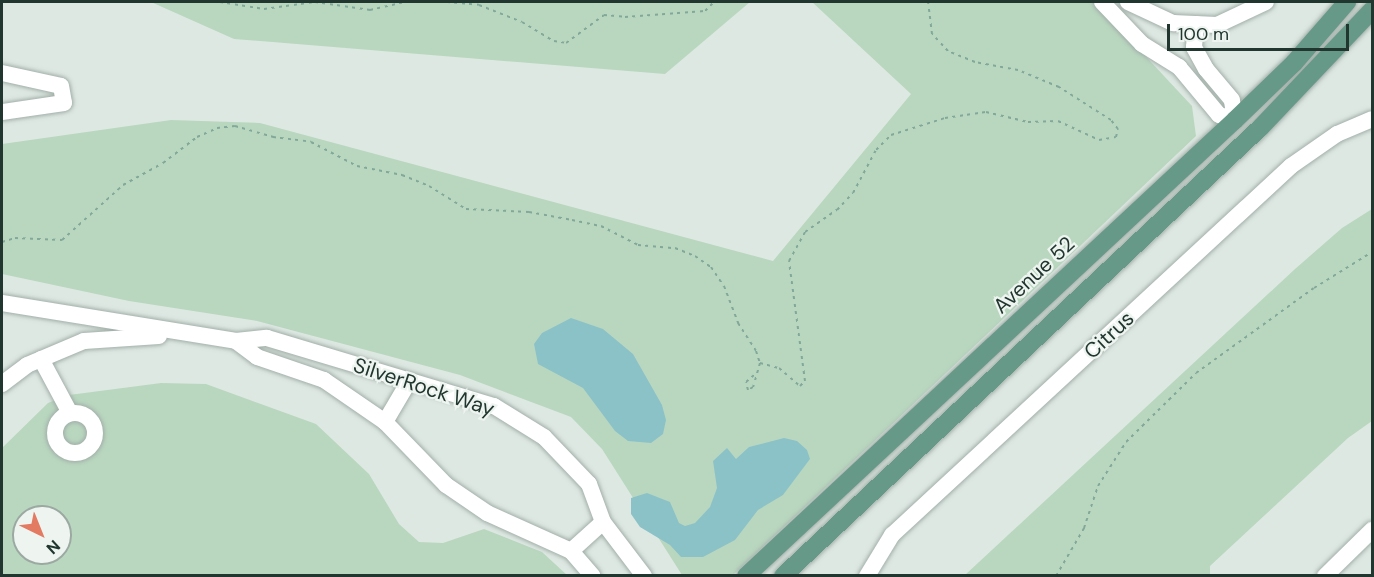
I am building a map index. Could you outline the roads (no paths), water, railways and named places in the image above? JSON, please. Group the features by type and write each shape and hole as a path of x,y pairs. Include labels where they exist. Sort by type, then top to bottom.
{"main road":[{"name":"Avenue 52","path":"746,576 1235,120 1294,63 1347,2"},
{"path":"783,576 1269,120 1372,10"}],"street":[{"path":"1102,2 1142,44 1179,67 1219,115 1235,120 1232,100 1206,69 1194,46"},
{"path":"1128,2 1173,23 1217,25 1266,2"},
{"path":"1179,67 1194,46 1196,24"},
{"path":"2,73 61,86 64,103 2,112"},
{"name":"Citrus","path":"867,576 892,536 1291,166 1337,134 1372,119"},
{"name":"SilverRock Way","path":"2,303 236,342 267,338 408,383 494,406 544,437 589,484 603,522 635,572"},
{"path":"2,384 41,360 84,341 125,336 213,337"},
{"name":"SilverRock Way","path":"236,342 257,357 324,380 385,422 446,485 487,513 571,551 593,576"},
{"path":"41,360 70,413"},
{"path":"385,422 408,383"},
{"path":"571,551 603,522"},
{"path":"1325,576 1372,530"}],"water":[{"path":"571,318 603,329 633,354 662,405 666,420 663,434 651,443 628,441 615,431 583,388 538,364 534,344 542,333"},
{"path":"784,438 797,441 807,450 810,459 783,495 758,510 735,540 703,557 681,557 670,545 640,527 631,514 631,498 647,493 670,502 679,523 685,526 695,523 710,507 717,488 713,461 727,448 736,459 749,447"}]}
